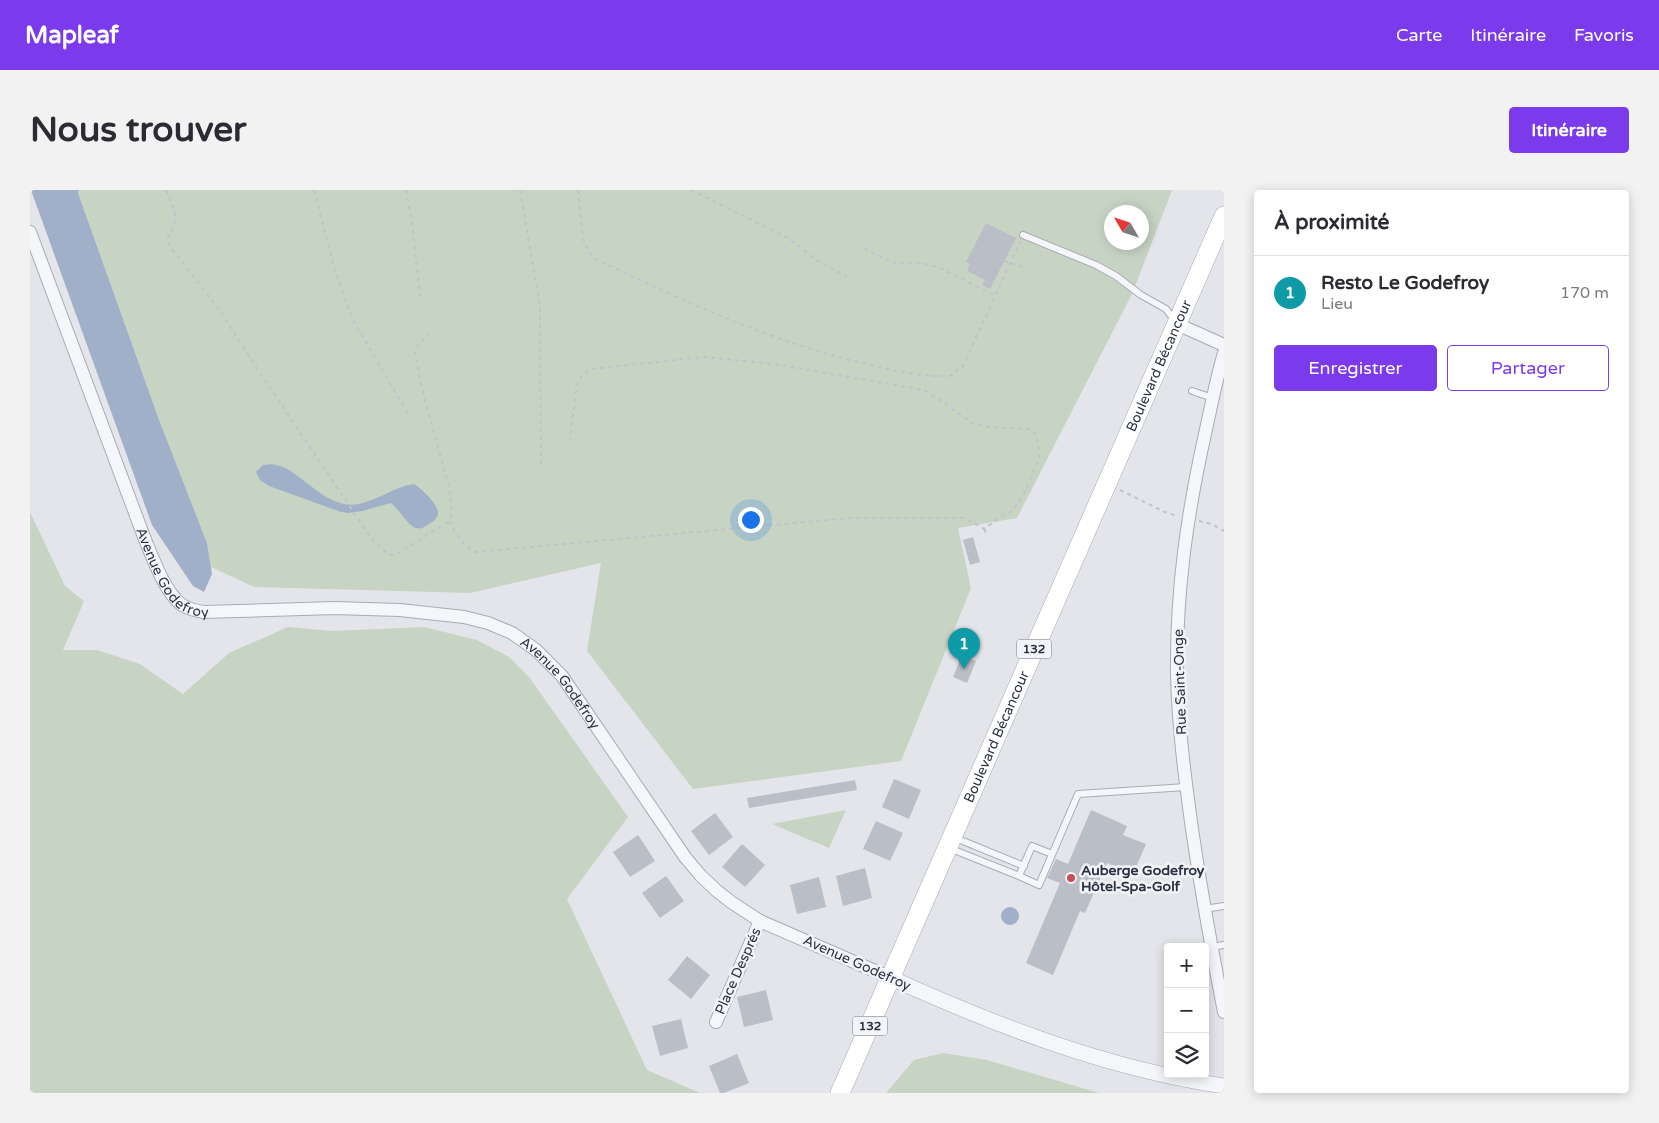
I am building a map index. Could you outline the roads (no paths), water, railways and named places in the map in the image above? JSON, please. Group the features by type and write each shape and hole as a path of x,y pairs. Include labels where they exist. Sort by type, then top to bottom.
{"main road":[{"name":"Boulevard Bécancour","path":"840,1093 1224,216"}],"street":[{"name":"Avenue Godefroy","path":"30,232 144,537 164,579 179,602 189,608 204,612 334,608 431,612 479,620 505,629 536,650 562,676 663,826 697,872 724,897 760,921 986,1017 1089,1055 1163,1075 1224,1086"},
{"path":"1177,324 1224,345"},
{"name":"Rue Saint-Onge","path":"1224,353 1190,504 1179,601 1178,688 1186,787 1204,909 1218,946 1224,1012"},
{"name":"Place Després","path":"716,1022 760,921"}],"lane":[{"path":"1023,235 1096,265 1116,276 1141,295 1166,309 1177,324"},
{"path":"1192,390 1213,398"},
{"path":"950,842 1039,885 1078,794 1186,787"},
{"path":"950,842 1024,866"},
{"path":"1019,876 1032,846 1052,854"},
{"path":"1204,909 1224,906"}],"water":[{"path":"31,190 79,190 78,193 158,417 207,543 212,574 204,592 193,586 152,525"},
{"path":"272,464 292,472 328,498 348,505 366,502 414,484 433,502 438,514 432,522 423,528 416,528 391,503 362,511 341,512 269,486 260,480 256,472 263,465"},
{"path":"1010,907 1016,910 1019,916 1016,922 1010,925 1004,922 1001,916 1004,910"}],"place":[{"name":"Resto Le Godefroy","path":"964,669"},
{"name":"Auberge Godefroy Hôtel-Spa-Golf","path":"1071,878"}]}
